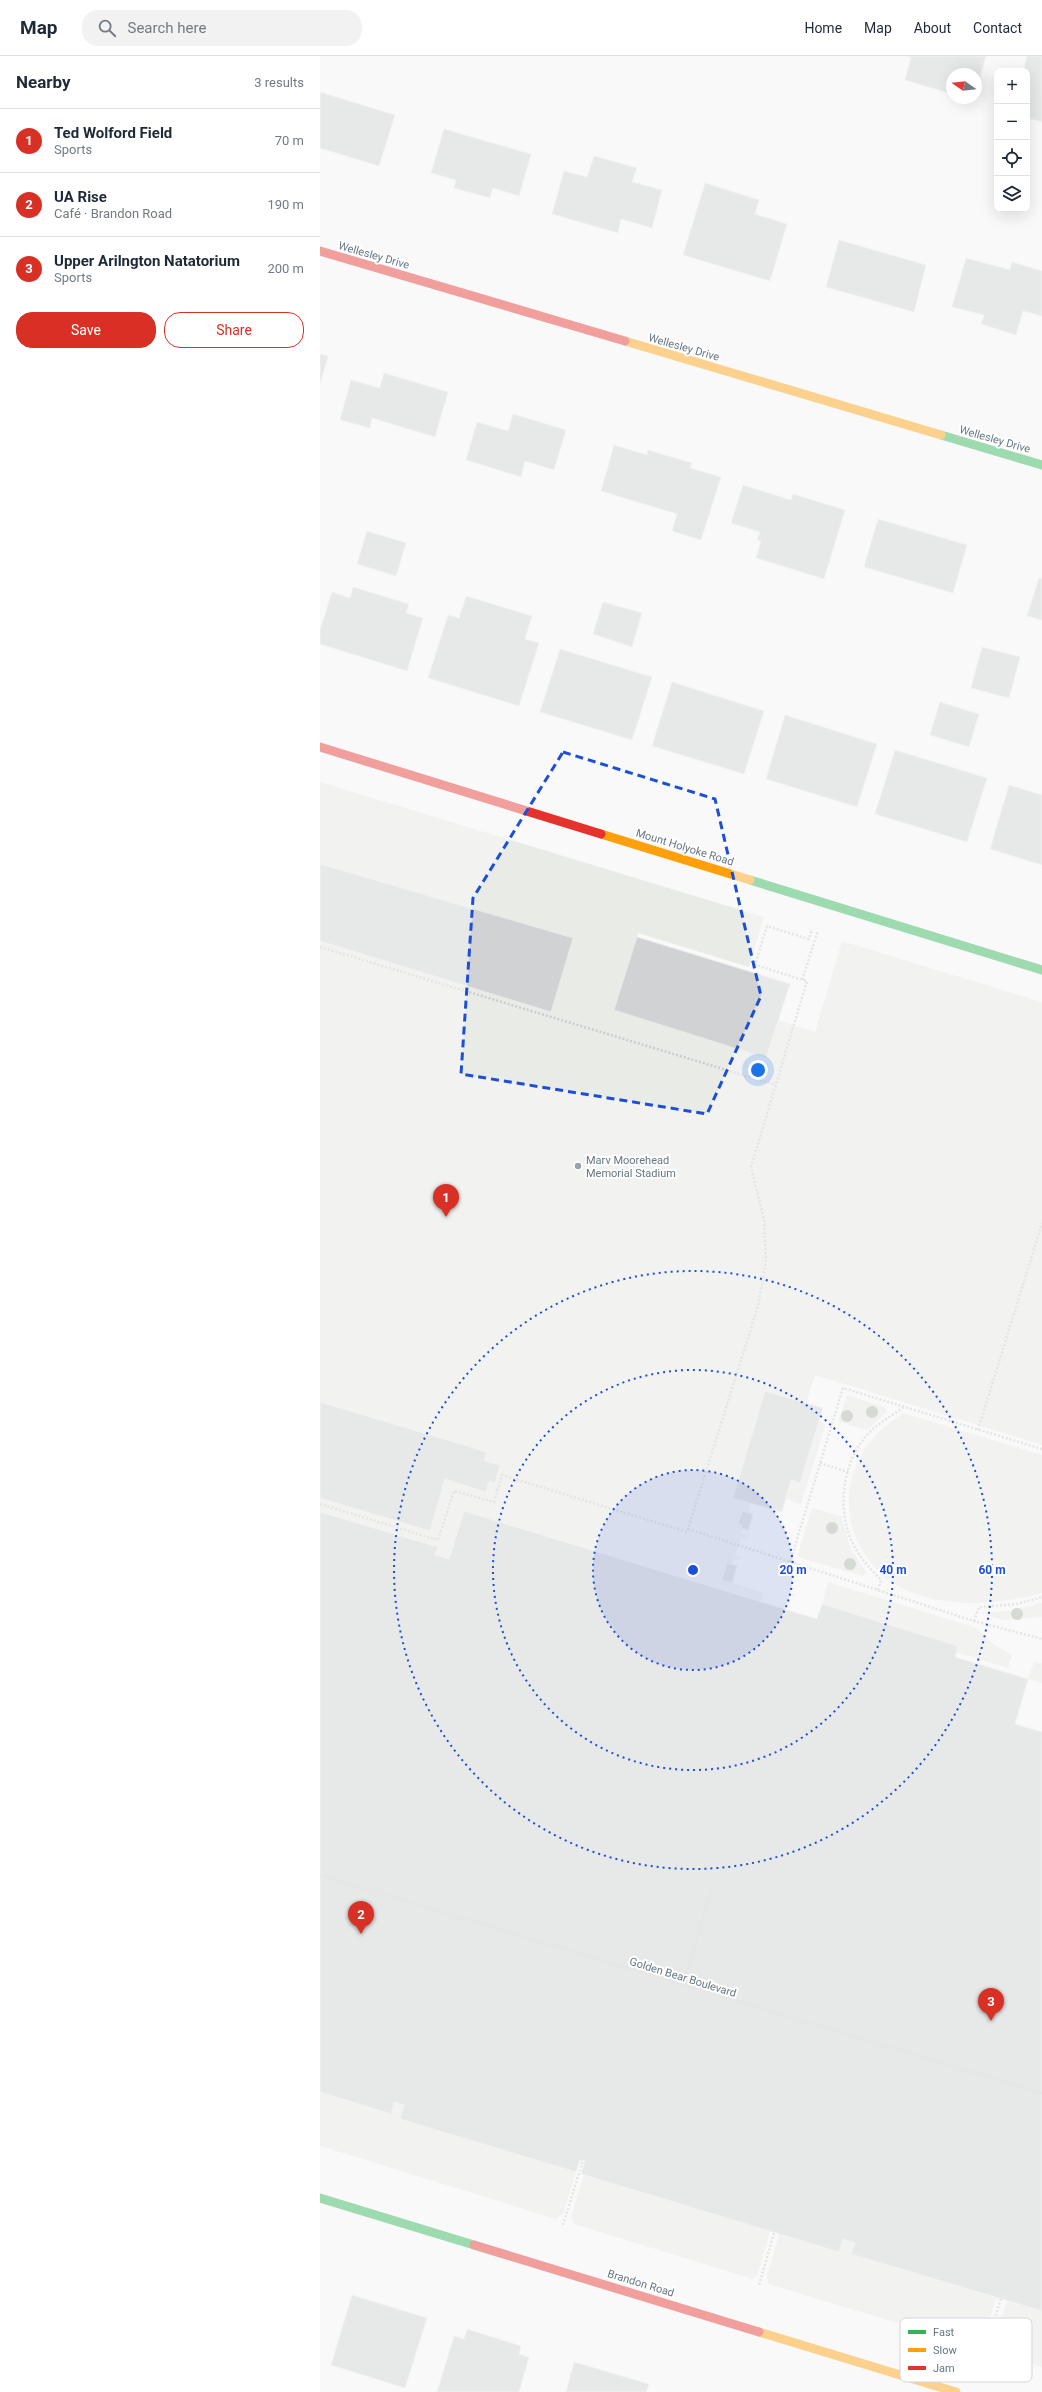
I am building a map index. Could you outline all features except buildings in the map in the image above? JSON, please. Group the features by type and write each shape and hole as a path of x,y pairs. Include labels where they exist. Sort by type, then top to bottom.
{"street":[{"name":"Wellesley Drive","path":"320,251 1042,465"},
{"name":"Mount Holyoke Road","path":"320,747 1042,970"},
{"name":"Brandon Road","path":"320,2198 900,2375"},
{"name":"Brandon Road","path":"923,2382 956,2392"}],"path":[{"path":"320,1504 438,1540 454,1491 494,1502 502,1475 687,1532 758,1306 766,1262 764,1219 751,1167 807,981 755,965 767,926 808,940 812,929"},
{"path":"802,980 818,931"},
{"path":"320,947 776,1085"},
{"path":"978,1430 1042,1223"},
{"path":"790,1562 843,1388 1042,1449"},
{"path":"878,1590 881,1580 868,1567 854,1546 844,1519 844,1493 848,1472 856,1451 873,1429 904,1407"},
{"path":"820,1464 848,1472"},
{"path":"688,1529 974,1621 1042,1639"},
{"path":"974,1621 980,1607 1017,1604 1042,1597"},
{"name":"Golden Bear Boulevard","path":"320,1875 1042,2093"},
{"path":"683,1985 713,1885"},
{"path":"563,2225 583,2160"},
{"path":"759,2286 774,2233"},
{"path":"995,2318 1001,2299"}],"highlighted area":[{"path":"563,752 715,799 761,996 707,1114 461,1074 473,898"}],"shaded area":[{"name":"Marv Moorehead Memorial Stadium","path":"320,782 764,917 749,967 638,933 637,937 790,984 778,1020 815,1032 842,941 1042,1002 1042,1445 815,1375 806,1403 823,1408 819,1422 826,1424 801,1504 786,1499 782,1512 750,1503 748,1512 753,1514 748,1530 743,1529 741,1534 747,1536 746,1539 741,1537 735,1555 740,1557 739,1560 734,1559 733,1564 737,1566 733,1583 764,1593 761,1601 464,1511 449,1559 435,1555 437,1547 320,1512"},
{"path":"847,1395 884,1407 887,1412 867,1430 838,1422"},
{"path":"904,1413 1042,1455 1042,1593 1005,1601 985,1603 946,1601 908,1591 887,1579 870,1562 861,1548 853,1529 849,1509 849,1490 861,1455 873,1439 887,1425"},
{"path":"812,1508 841,1516 851,1549 866,1572 863,1576 797,1557"},
{"path":"828,1582 977,1628 993,1644 1012,1655 1008,1668 956,1652 958,1646 822,1604"},
{"path":"1042,1603 1042,1617 1003,1620 986,1615 987,1612 1008,1611"},
{"path":"1034,1662 1042,1663 1042,1683 1028,1679"},
{"path":"320,2092 390,2114 394,2102 404,2105 400,2119 576,2172 563,2214 556,2219 320,2146"},
{"path":"584,2175 770,2231 758,2274 753,2279 574,2224 571,2216"},
{"path":"779,2234 838,2252 843,2239 855,2243 852,2254 996,2298 990,2318 900,2318 900,2324 768,2284 767,2277"},
{"path":"1007,2301 1042,2311 1042,2367 1032,2364 1032,2318 1001,2318"}],"traffic: fast":[{"path":"941,435 1042,465"},
{"path":"750,880 1042,970"},
{"path":"320,2198 474,2245"}],"traffic: slow":[{"path":"625,341 941,435"},
{"path":"601,834 750,880"},
{"path":"759,2332 900,2375"},
{"path":"923,2382 956,2392"}],"traffic: jam":[{"path":"320,251 625,341"},
{"path":"320,747 601,834"},
{"path":"474,2245 759,2332"}],"place":[{"name":"Marv Moorehead Memorial Stadium","path":"578,1166"},
{"name":"Ted Wolford Field","path":"446,1217"},
{"name":"UA Rise","path":"361,1934"},
{"name":"Upper Arilngton Natatorium","path":"991,2021"}]}
